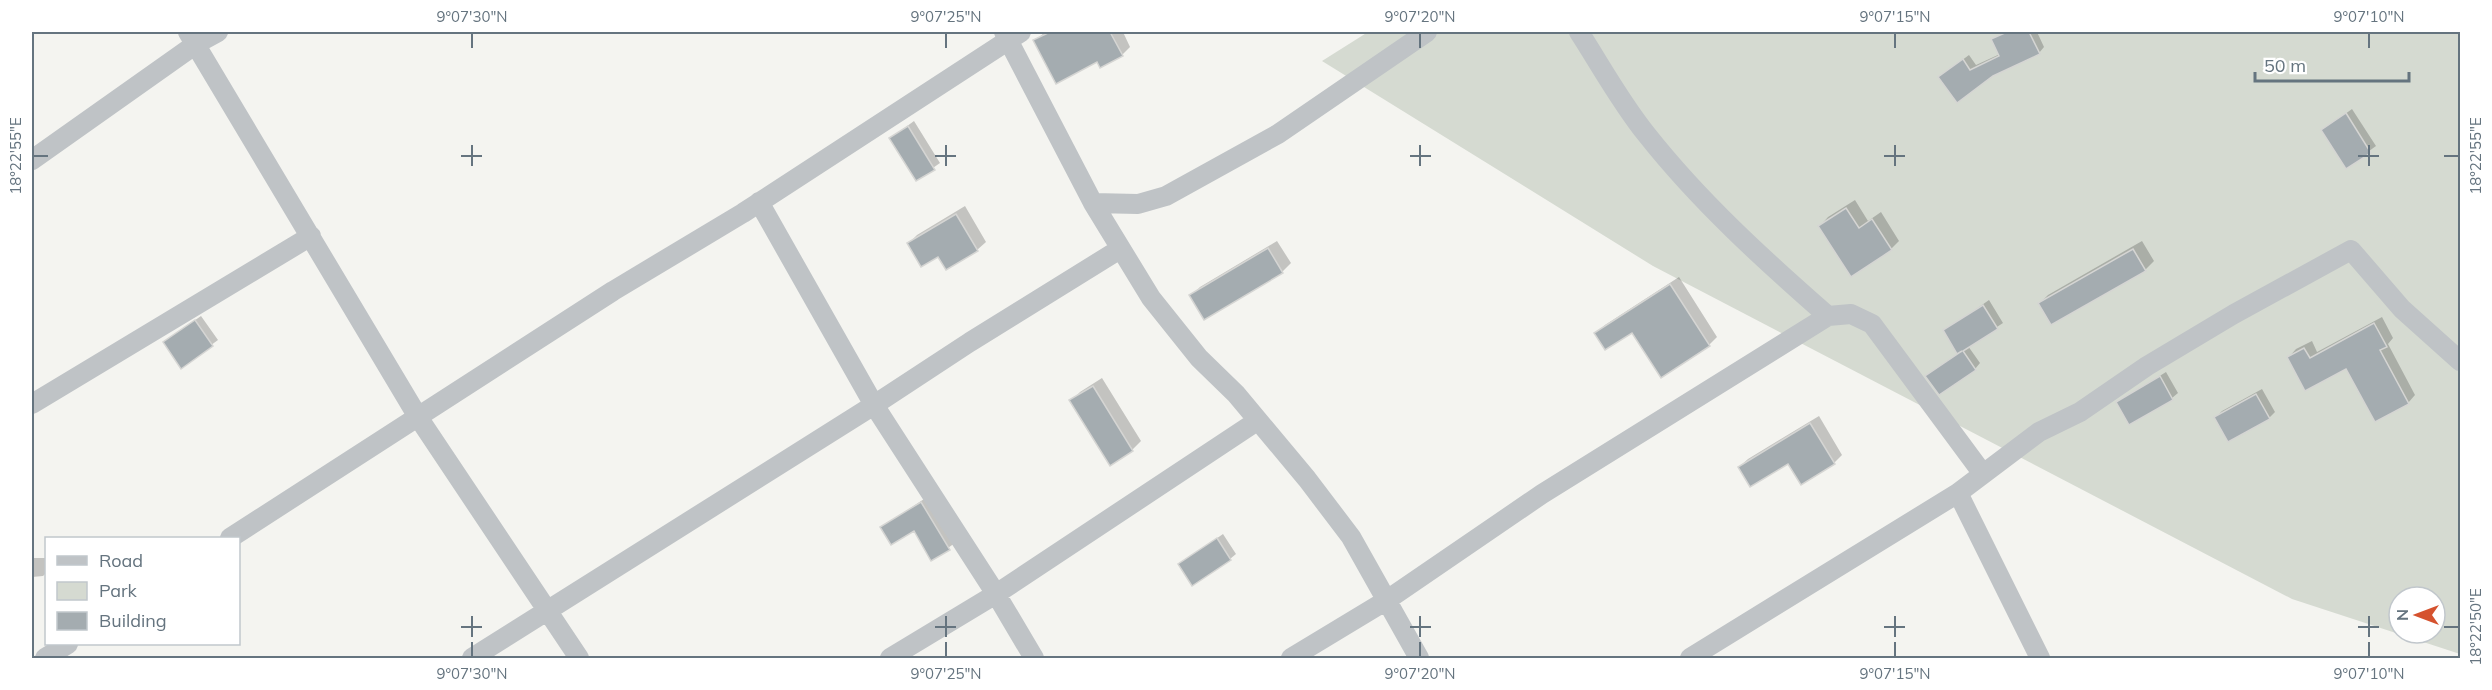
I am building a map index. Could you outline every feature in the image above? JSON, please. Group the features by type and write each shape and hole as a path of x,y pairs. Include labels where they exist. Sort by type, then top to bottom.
{"street":[{"path":"32,160 192,38 218,32"},
{"path":"1094,203 1138,204 1166,196 1278,134 1427,32"},
{"path":"1579,32 1646,134 1703,199 1828,316"},
{"path":"232,537 613,291 759,202 1011,34 1094,203 1120,249 1165,315 1199,358 1236,394 1307,479 1351,537 1419,658"},
{"path":"192,38 418,417 579,658"},
{"path":"759,202 874,405 996,594 1034,658"},
{"path":"32,404 311,236"},
{"path":"472,658 874,405 980,335 1120,249"},
{"path":"1690,658 1958,493 2039,432 2080,412 2147,366 2234,314 2351,250 2402,309 2460,361"},
{"path":"1291,658 1387,600 1542,494 1828,316 1851,315 1872,324 1983,474"},
{"path":"890,658 996,594 1257,421"},
{"path":"1958,493 2040,658"},
{"path":"45,658 66,645"}],"green space":[{"path":"1368,32 2460,32 2460,654 2433,645 2447,645 2447,585 2387,585 2387,630 2292,599 1653,266 1322,61"}],"building":[{"path":"1050,32 1110,32 1123,56 1100,68 1097,62 1056,84 1033,40"},
{"path":"2007,32 2029,32 2040,54 1993,76 1957,103 1938,77 1963,59 1970,70 1999,56 1991,39"},
{"path":"2346,113 2371,153 2346,169 2321,130"},
{"path":"908,126 935,170 916,181 889,138"},
{"path":"1846,208 1859,228 1872,219 1892,250 1851,277 1818,226"},
{"path":"956,214 978,251 946,270 938,257 921,267 907,243"},
{"path":"1268,248 1283,273 1204,320 1189,295"},
{"path":"2133,249 2146,271 2051,325 2038,303"},
{"path":"1670,284 1710,346 1661,378 1632,333 1605,350 1594,333"},
{"path":"1983,305 1998,329 1963,351 1976,370 1939,395 1925,376 1962,351 1957,354 1943,330"},
{"path":"195,320 213,346 181,369 163,342"},
{"path":"2374,323 2387,347 2380,350 2409,404 2375,422 2346,369 2305,391 2287,357 2304,348 2310,358"},
{"path":"2160,376 2173,400 2129,425 2116,402"},
{"path":"1093,386 1133,451 1110,466 1069,400"},
{"path":"2256,394 2270,419 2228,442 2214,417"},
{"path":"1810,423 1835,464 1801,485 1788,464 1750,487 1738,467"},
{"path":"921,502 950,550 931,561 914,531 891,545 880,527"},
{"path":"1217,538 1231,560 1192,586 1178,564"}]}
